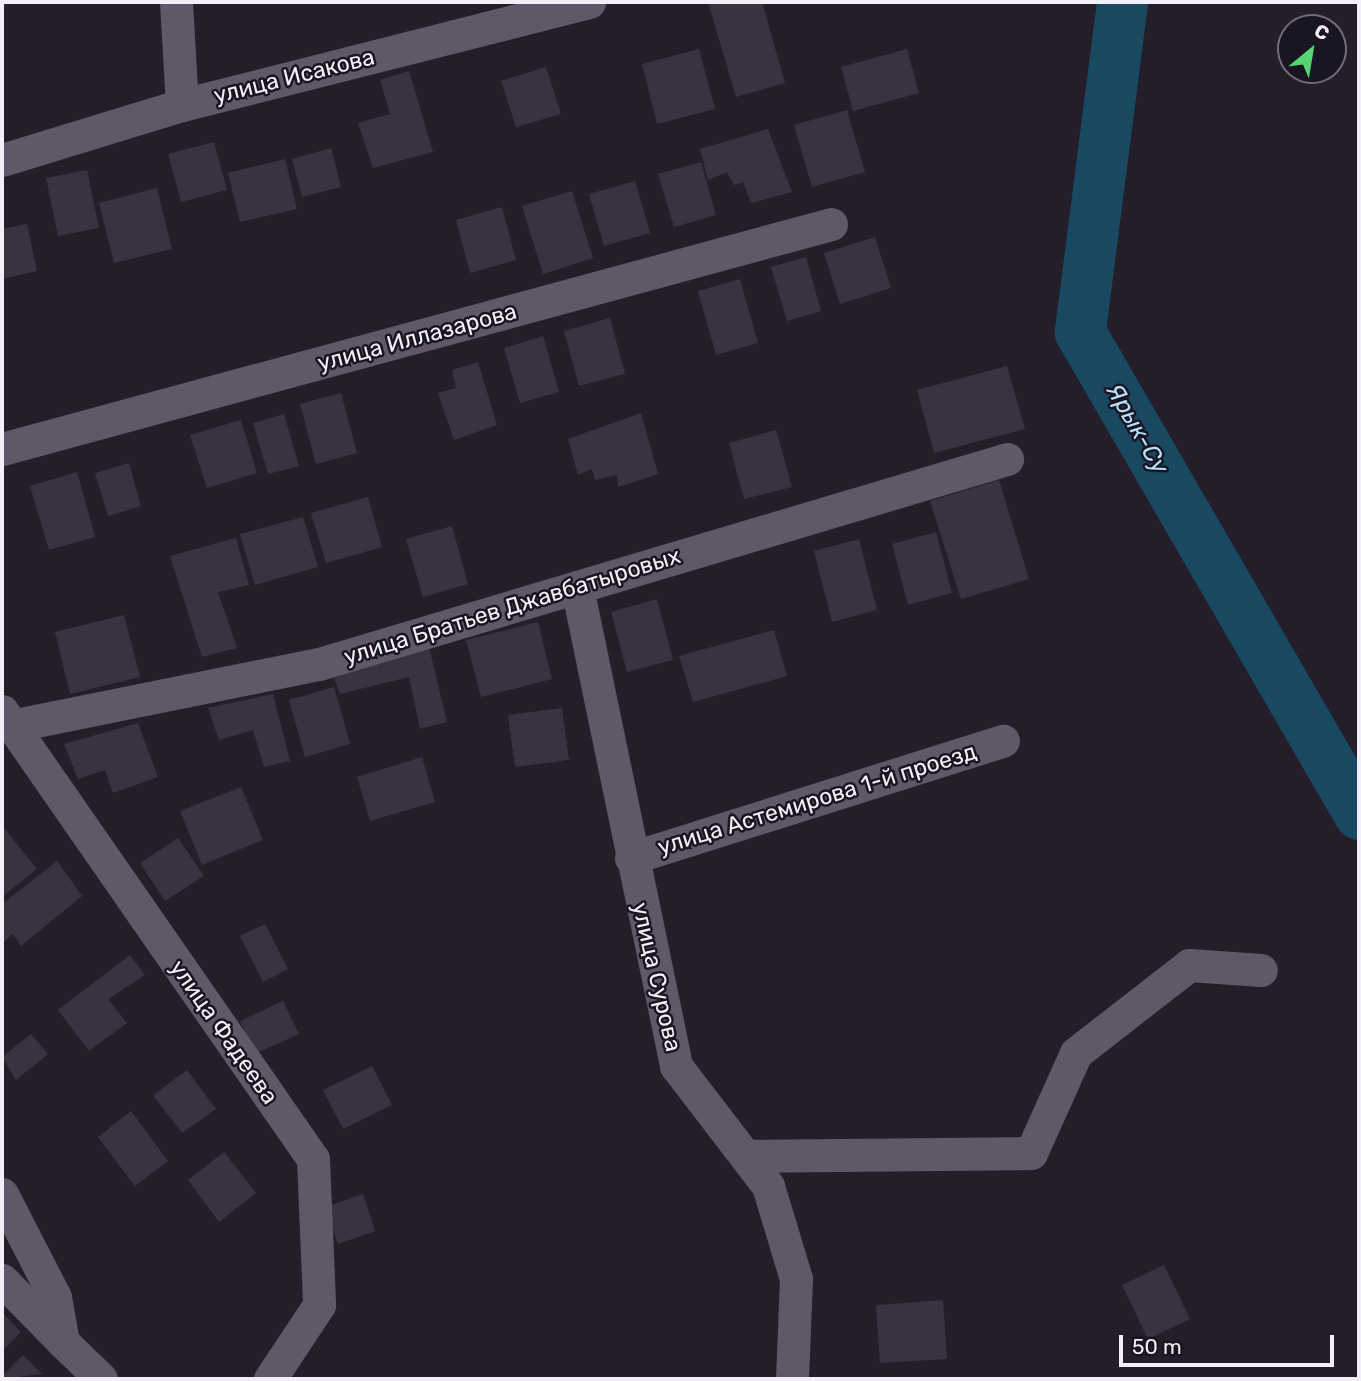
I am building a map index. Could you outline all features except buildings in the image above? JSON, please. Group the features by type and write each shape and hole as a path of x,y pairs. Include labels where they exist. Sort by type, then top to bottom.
{"street":[{"path":"176,2 182,105"},
{"name":"улица Исакова","path":"2,160 182,105 589,2"},
{"name":"улица Иллазарова","path":"2,449 831,224"},
{"name":"улица Братьев Джавбатыровых","path":"6,718 319,664 1007,459"},
{"name":"улица Сурова","path":"577,587 676,1066 768,1186 796,1279 792,1379"},
{"name":"улица Фадеева","path":"6,718 313,1159 319,1305 270,1379"},
{"name":"улица Астемирова 1-й проезд","path":"631,858 1003,741"},
{"path":"746,1156 1031,1153 1076,1053 1189,965 1261,970"},
{"path":"2,1194 55,1297 63,1342"},
{"path":"2,1280 101,1379"}],"waterway":[{"name":"Ярык-Су","path":"1122,2 1080,332 1359,814"}]}
